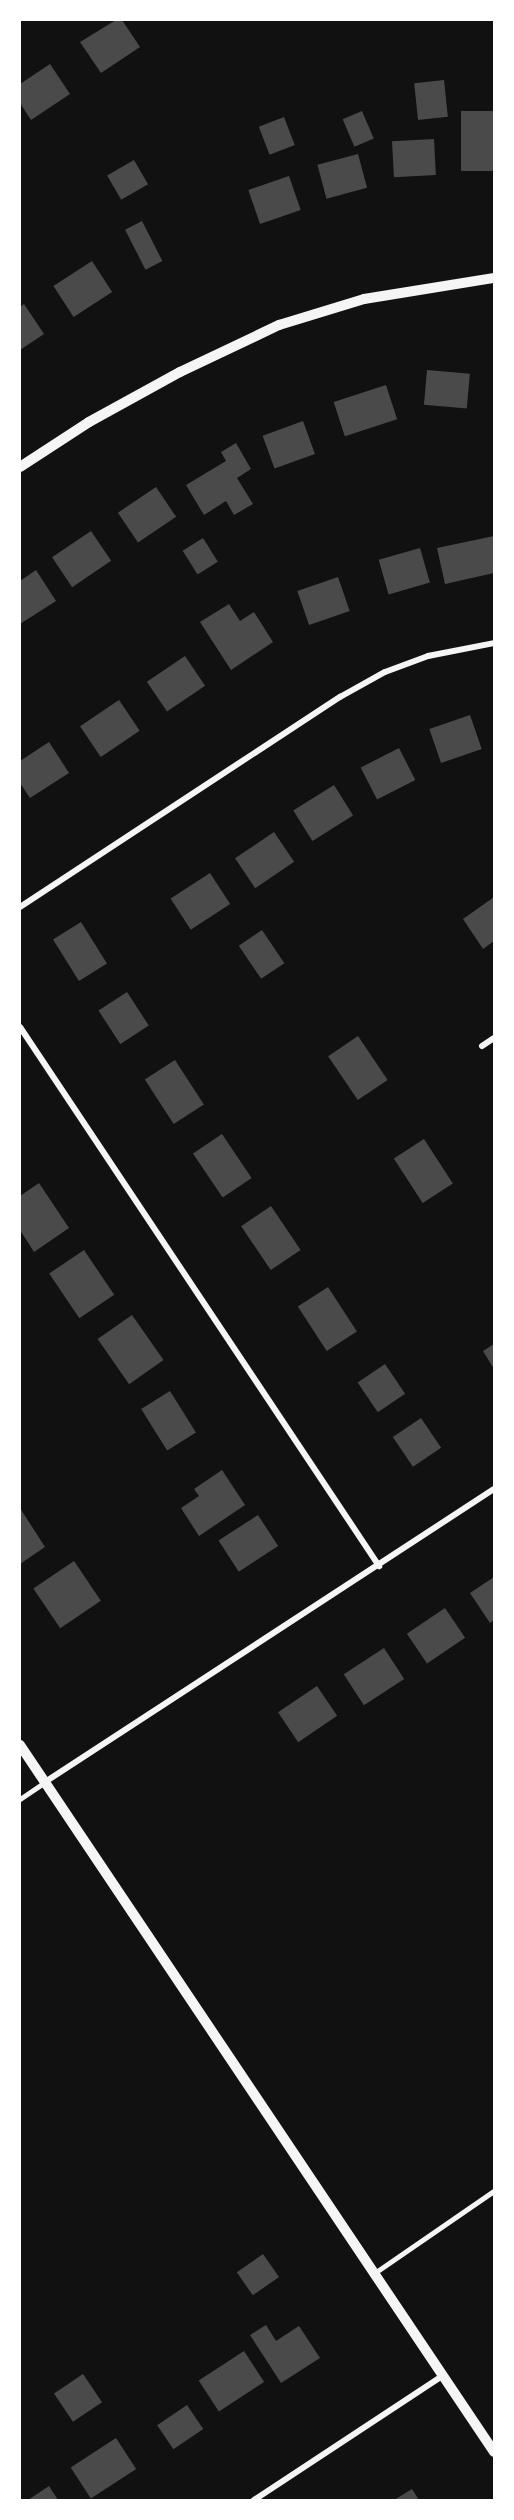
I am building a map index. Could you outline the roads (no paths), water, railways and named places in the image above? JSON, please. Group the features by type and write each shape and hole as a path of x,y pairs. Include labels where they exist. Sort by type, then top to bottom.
{"street":[{"path":"20,467 140,394 279,325 364,299 495,278"},
{"path":"20,906 358,687 428,656 495,643"},
{"path":"20,1027 379,1566"},
{"path":"482,1046 495,1038"},
{"path":"45,1782 495,1489"},
{"path":"20,1745 495,2452"},
{"path":"254,2500 442,2376"}],"lane":[{"path":"20,1799 45,1782"},
{"path":"374,2273 495,2191"}]}
